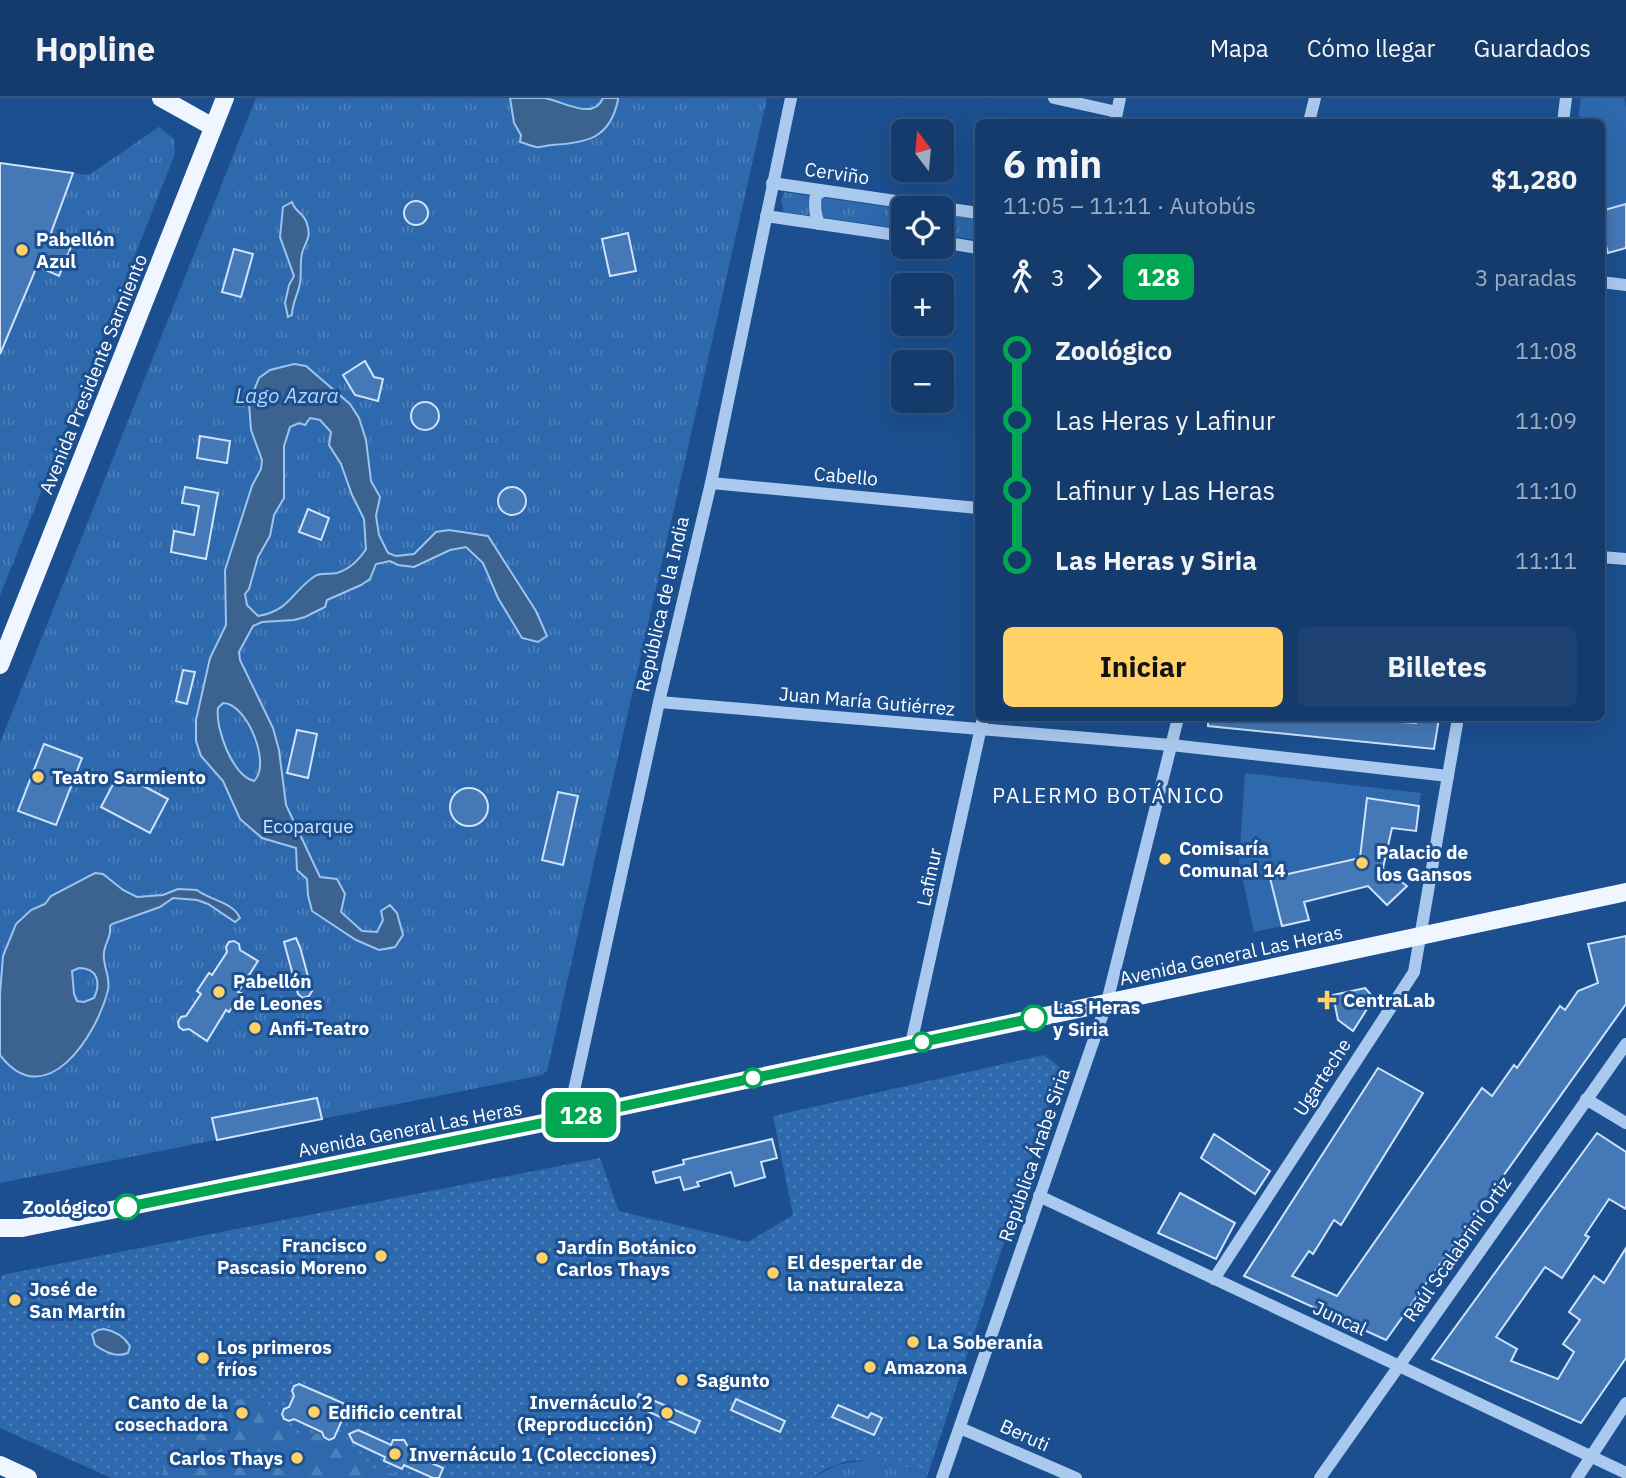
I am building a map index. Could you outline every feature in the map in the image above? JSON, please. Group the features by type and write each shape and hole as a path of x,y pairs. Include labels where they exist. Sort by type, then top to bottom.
{"main road":[{"path":"161,98 213,127"},
{"name":"Avenida Presidente Sarmiento","path":"0,665 225,98"},
{"name":"Avenida General Las Heras","path":"0,1228 22,1228 568,1118 1626,892"},
{"name":"Avenida General Las Heras","path":"0,1238 22,1228"},
{"path":"5,1471 28,1478"}],"street":[{"name":"República de la India","path":"568,1118 710,483 791,98"},
{"path":"1054,98 1116,117 1120,98"},
{"path":"1310,119 1315,98"},
{"path":"1563,119 1566,98"},
{"name":"Cerviño","path":"772,183 975,213"},
{"path":"819,224 814,210 815,200 816,194 824,191"},
{"path":"766,216 891,234"},
{"path":"954,245 975,248"},
{"path":"1605,282 1626,285"},
{"name":"Cabello","path":"710,483 975,508"},
{"path":"1605,557 1626,559"},
{"name":"Juan María Gutiérrez","path":"659,702 981,724 1448,776"},
{"name":"República Árabe Siria","path":"942,1478 1107,1002 1177,721"},
{"name":"Ugarteche","path":"1214,1279 1413,972 1457,721"},
{"name":"Lafinur","path":"911,1044 981,724"},
{"name":"Raúl Scalabrini Ortiz","path":"1320,1478 1626,1044"},
{"path":"1586,1099 1626,1123"},
{"name":"Juncal","path":"1039,1196 1397,1367 1626,1472"},
{"path":"1577,1478 1626,1403"},
{"name":"Beruti","path":"960,1427 1076,1478"}],"green space":[{"name":"Ecoparque","path":"256,98 767,98 547,1071 542,1075 0,1183 0,743"},
{"path":"1581,98 1624,98 1626,204 1605,210 1605,119 1578,119"},
{"path":"159,127 174,139 175,154 0,596 0,355 73,173 89,175"},
{"path":"784,192 891,207 891,227 784,212 781,201"},
{"path":"954,216 975,219 975,240 954,237"},
{"path":"1245,773 1421,793 1419,806 1367,798 1360,858 1270,878 1282,926 1254,932 1239,862"},
{"name":"Jardín Botánico Carlos Thays","path":"1044,1055 1061,1068 928,1474 869,1460 840,1463 813,1478 111,1478 0,1428 2,1275 600,1158 619,1211 748,1242 793,1215 773,1116"},
{"path":"244,1398 267,1401 274,1418 288,1435 342,1432 367,1467 406,1478 162,1478 172,1448 180,1436 215,1410"},
{"path":"870,1459 896,1463 928,1474 927,1478 813,1478 836,1465"}],"water":[{"path":"510,98 544,98 584,109 598,105 603,98 618,100 609,123 596,136 587,140 538,147 520,142 521,135 514,123"},
{"path":"292,202 306,221 309,235 302,254 301,279 292,315 288,317 285,303 294,276 280,237 283,207"},
{"name":"Lago Azara","path":"294,364 306,366 350,404 359,418 366,440 371,481 380,497 376,516 379,535 388,553 396,556 414,554 436,532 449,530 488,536 536,611 547,636 538,642 522,638 498,598 483,563 466,547 450,550 414,567 390,561 376,564 370,579 327,600 325,607 294,620 262,622 253,626 239,652 240,660 273,728 279,750 286,805 320,877 337,879 345,894 341,912 362,931 377,932 383,920 381,911 390,905 397,913 403,935 395,947 379,950 356,940 312,911 307,879 297,870 296,848 262,838 240,819 223,781 201,756 196,741 196,720 210,658 226,625 225,570 252,486 261,469 262,460 251,430 249,403 259,378 270,370","holes":["310,418 320,420 331,432 329,445 341,464 364,519 366,549 346,569 315,576 277,610 258,616 247,605 245,594 249,589 258,557 270,536 274,515 284,498 284,446 290,427 299,423 305,425","223,703 240,713 254,736 260,762 259,773 254,781 239,770 227,750 218,717 218,708"]},
{"path":"95,873 103,874 137,897 163,895 178,889 197,890 232,908 240,918 235,922 208,904 173,898 160,907 112,924 104,952 108,990 93,1028 67,1062 51,1073 35,1076 17,1071 0,1055 3,956 16,924 31,910 45,904 51,896","holes":["85,969 94,974 97,982 94,998 84,1002 77,1001 74,994 72,971"]},
{"path":"104,1329 125,1339 130,1346 128,1353 115,1355 95,1345 92,1334"}],"building":[{"name":"Pabellón Azul","path":"0,163 73,173 51,233 73,242 59,276 37,266 0,354"},
{"path":"416,201 424,205 428,213 424,221 416,225 408,221 404,213 408,205"},
{"path":"1626,204 1626,248 1608,253 1605,242 1605,210"},
{"path":"628,233 636,271 610,276 602,239"},
{"path":"234,249 253,254 241,297 222,292"},
{"path":"365,361 374,377 383,379 378,401 355,395 343,375"},
{"path":"425,402 435,406 439,416 435,426 425,430 415,426 411,416 415,406"},
{"path":"200,436 230,441 227,463 197,458"},
{"path":"185,487 218,493 206,559 171,552 174,531 194,535 199,506 182,503"},
{"path":"512,487 522,491 526,501 522,511 512,515 502,511 498,501 502,491"},
{"path":"308,509 329,518 321,540 299,532"},
{"path":"183,670 195,672 187,704 176,701"},
{"path":"1208,721 1439,721 1434,749 1208,726"},
{"path":"297,730 317,734 308,778 287,773"},
{"path":"44,744 82,758 56,825 18,811"},
{"path":"119,773 168,799 150,833 101,807"},
{"path":"469,788 483,793 488,807 483,821 469,826 455,821 450,807 455,793"},
{"path":"558,792 578,796 563,865 542,860"},
{"name":"Palacio de los Gansos","path":"1367,798 1419,806 1416,831 1392,828 1383,868 1407,886 1387,905 1368,886 1304,902 1309,920 1282,926 1270,878 1360,858"},
{"path":"1626,936 1626,1004 1386,1340 1244,1276 1378,1068 1423,1093 1341,1225 1334,1220 1313,1254 1309,1251 1292,1276 1337,1296 1482,1088 1492,1096 1514,1065 1517,1068 1560,1006 1565,1010 1578,991 1598,983 1588,944"},
{"path":"296,938 312,991 309,996 303,998 298,994 284,942"},
{"name":"Pabellón de Leones","path":"229,942 239,944 240,950 258,961 229,1012 226,1010 207,1041 189,1029 183,1030 178,1022 181,1017 186,1016 201,994 197,991 209,973 212,975 227,952"},
{"path":"1365,988 1374,998 1353,1031 1338,1020 1333,995"},
{"path":"317,1098 322,1119 217,1140 212,1118"},
{"path":"1597,1133 1626,1152 1626,1209 1609,1199 1585,1235 1589,1237 1562,1278 1545,1267 1496,1337 1517,1349 1511,1361 1558,1379 1574,1352 1563,1344 1580,1320 1569,1312 1594,1276 1604,1283 1626,1248 1626,1358 1581,1423 1432,1359"},
{"path":"1214,1134 1270,1171 1255,1194 1201,1158"},
{"path":"772,1139 777,1158 761,1162 765,1177 735,1186 731,1172 697,1182 699,1186 684,1190 680,1177 656,1183 653,1172 684,1164 683,1160"},
{"path":"1180,1193 1235,1223 1216,1259 1158,1233"},
{"name":"Edificio central","path":"299,1384 345,1404 347,1409 334,1438 329,1440 322,1432 294,1419 284,1419 284,1409 289,1407 294,1396 294,1386"},
{"name":"Invernáculo 2 (Reproducción)","path":"639,1394 700,1421 695,1433 634,1405"},
{"path":"736,1399 785,1421 780,1432 731,1410"},
{"path":"838,1405 868,1418 871,1413 882,1418 874,1435 832,1417"},
{"name":"Invernáculo 1 (Colecciones)","path":"358,1430 391,1445 393,1440 404,1440 410,1450 443,1468 439,1478 404,1465 402,1469 384,1461 385,1457 353,1442 349,1434"}],"bus line":[{"name":"128","path":"127,1207 568,1118 1034,1018"}],"place":[{"name":"Pabellón Azul","path":"22,250"},
{"name":"Teatro Sarmiento","path":"38,777"},
{"name":"Comisaría Comunal 14","path":"1165,859"},
{"name":"Palacio de los Gansos","path":"1362,863"},
{"name":"Pabellón de Leones","path":"219,992"},
{"name":"CentraLab","path":"1327,1000"},
{"name":"Las Heras y Siria","path":"1034,1018"},
{"name":"Anfi-Teatro","path":"255,1028"},
{"name":"Zoológico","path":"127,1207"},
{"name":"Francisco Pascasio Moreno","path":"381,1256"},
{"name":"Jardín Botánico Carlos Thays","path":"542,1258"},
{"name":"El despertar de la naturaleza","path":"773,1273"},
{"name":"José de San Martín","path":"15,1300"},
{"name":"La Soberanía","path":"913,1342"},
{"name":"Los primeros fríos","path":"203,1358"},
{"name":"Amazona","path":"870,1367"},
{"name":"Sagunto","path":"682,1380"},
{"name":"Edificio central","path":"314,1412"},
{"name":"Canto de la cosechadora","path":"242,1413"},
{"name":"Invernáculo 2 (Reproducción)","path":"667,1413"},
{"name":"Invernáculo 1 (Colecciones)","path":"395,1454"},
{"name":"Carlos Thays","path":"297,1458"}],"district":[{"name":"PALERMO BOTÁNICO","path":"1109,795"}]}
